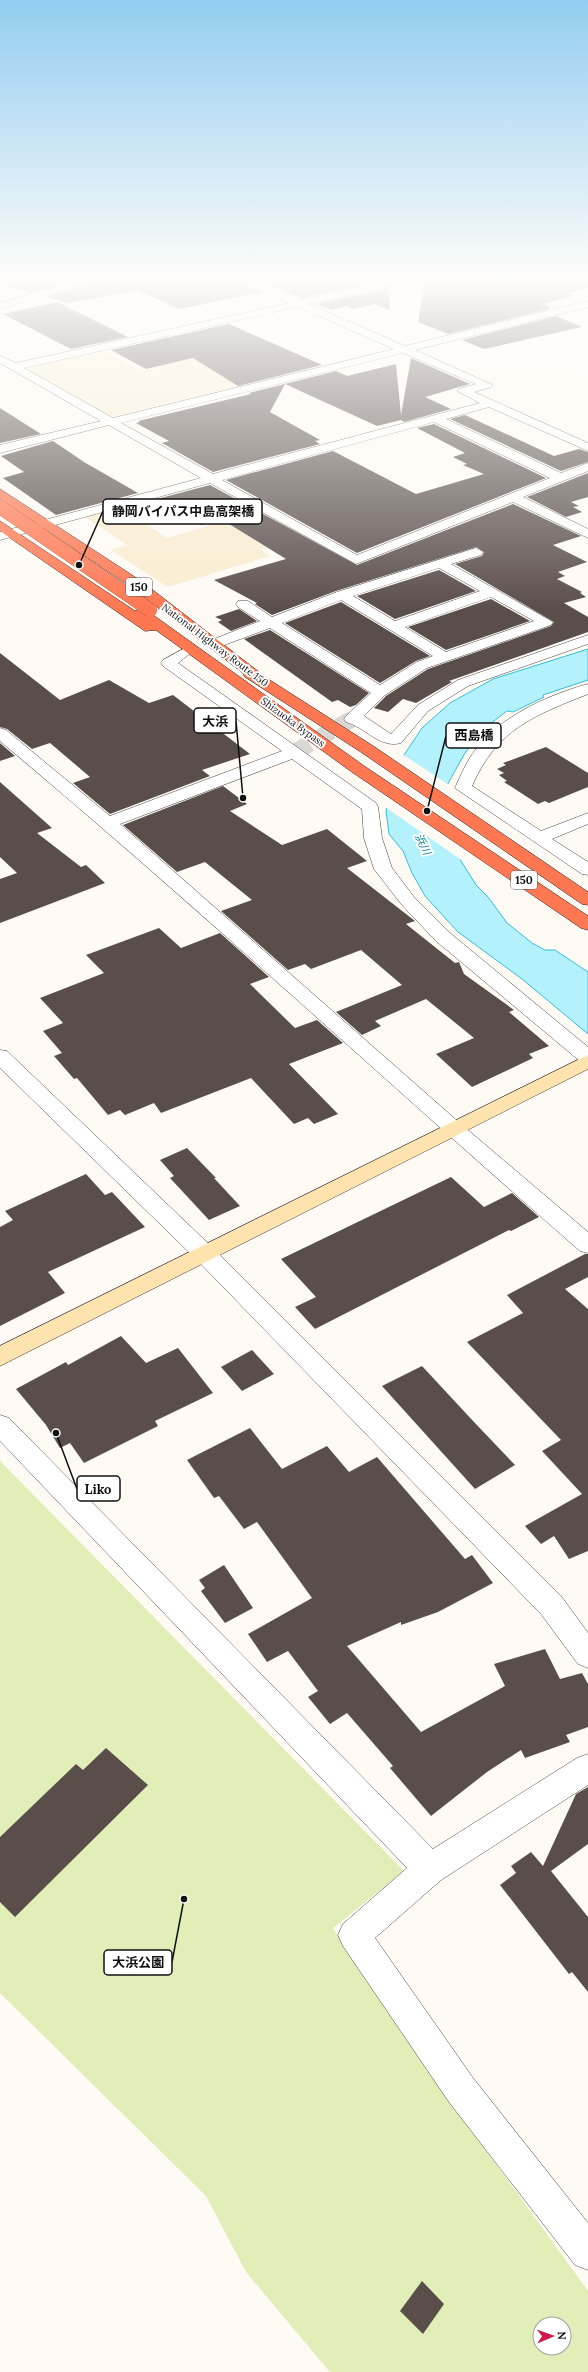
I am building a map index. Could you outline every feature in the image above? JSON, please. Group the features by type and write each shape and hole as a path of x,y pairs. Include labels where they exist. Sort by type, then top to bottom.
{"highway":[{"name":"National Highway Route 150","path":"0,493 48,523 136,584 273,689"},
{"name":"Shizuoka Bypass","path":"0,507 145,612 254,694 374,780 588,924"},
{"name":"Shizuoka Bypass","path":"0,517 145,612 273,689 383,759 588,900"},
{"name":"National Highway Route 150","path":"0,524 6,535 185,652 254,694"}],"street":[{"path":"52,389 356,560 588,467"},
{"path":"0,449 244,389"},
{"path":"472,389 463,391 588,447"},
{"path":"6,535 491,403"},
{"path":"436,418 561,478"},
{"path":"513,497 588,534"},
{"path":"565,522 582,517"},
{"path":"214,644 342,595 476,552"},
{"path":"441,564 556,627 585,640"},
{"path":"393,626 492,592"},
{"path":"342,595 445,657"},
{"path":"243,604 380,692"},
{"path":"556,627 445,657 406,673 380,692 354,718 388,739 395,740 424,708 453,688 502,668 585,640"},
{"path":"185,652 168,663 295,752 370,807 373,838 384,869 408,901 443,937 588,1057"},
{"path":"588,689 536,710 511,724 494,737 476,760 463,788 588,870"},
{"path":"1,736 108,823 454,1130 588,1245"},
{"path":"108,823 295,752"},
{"path":"540,838 588,818"},
{"path":"0,1056 205,1254 551,1605 588,1655"},
{"path":"0,1357 454,1130 588,1061"},
{"path":"0,1425 430,1869"},
{"path":"588,1768 430,1869 354,1935 461,2090 588,2252"}],"shaded area":[{"path":"63,389 226,389 114,416 109,415"},
{"path":"121,507 167,538 227,520 248,533 282,523 306,537 261,550 270,556 168,587 111,550 127,545 85,517"}],"green space":[{"path":"0,1461 404,1871 333,1928 444,2092 588,2291 588,2372 330,2372 246,2272 206,2196 0,1993"}],"water":[{"name":"浜川","path":"588,649 588,680 543,695 544,697 513,712 507,711 482,730 465,753 446,787 461,861 476,885 488,897 507,923 532,943 545,950 555,950 588,972 588,1034 522,979 458,932 425,896 412,873 403,851 389,834 386,811 393,780 402,758 422,728 450,703 493,679"}],"pier":[{"path":"402,754 449,785 463,861 385,807 391,779"}],"building":[{"path":"266,389 282,389 270,412 320,440 315,441 320,444 213,472 162,443 169,441 136,423 140,422 138,421 251,394 249,393"},
{"path":"295,389 398,389 401,415 406,389 454,389 425,397 451,409 404,422 401,420 377,426"},
{"path":"0,408 41,434 0,443"},
{"path":"465,415 554,456 579,449 588,452 588,462 561,471 450,419"},
{"path":"434,424 546,478 357,553 226,480 333,451 416,494 484,474 463,465 467,464 453,457 465,453 417,428"},
{"path":"53,441 84,462 138,493 56,515 3,478 24,472 1,456"},
{"path":"588,473 588,497 571,502 579,506 573,507 582,512 566,517 527,497"},
{"path":"210,485 357,565 513,504 581,536 553,545 587,562 558,572 565,576 557,579 582,592 580,593 586,597 564,603 588,617 588,632 449,681 452,682 416,703 403,699 388,712 374,708 386,696 428,669 551,626 554,622 455,564 482,556 484,552 476,547 336,591 272,615 255,604 257,603 214,580 286,559 221,519 201,525 157,499"},
{"path":"439,570 476,591 395,619 357,596"},
{"path":"491,599 530,621 446,650 408,627"},
{"path":"341,602 430,656 416,661 380,683 285,623"},
{"path":"239,609 257,621 231,631 218,622 222,620 215,617"},
{"path":"270,630 369,693 356,705 350,707 338,700 332,702 244,639"},
{"path":"0,653 60,700 109,680 149,703 173,695 250,754 202,770 210,776 110,814 73,783 90,777 50,743 32,749 7,729 0,727"},
{"path":"0,743 15,756 0,761"},
{"path":"546,747 588,773 588,787 549,803 545,801 538,804 504,782 507,781 499,775 504,773 497,769 506,765 503,763"},
{"path":"0,782 52,828 37,833 81,867 86,865 105,883 0,923 0,879 17,873 0,857"},
{"path":"223,786 247,804 230,811 282,845 327,829 367,861 347,868 415,921 406,924 455,963 459,962 464,974 514,1010 509,1012 549,1046 529,1054 533,1058 472,1087 436,1054 474,1038 426,999 375,1021 381,1026 362,1035 336,1012 402,985 361,950 311,969 305,964 288,970 221,911 252,900 205,862 177,872 123,825"},
{"path":"159,928 181,948 220,933 269,977 250,984 295,1028 317,1020 343,1043 289,1064 338,1114 314,1124 308,1118 294,1124 251,1078 161,1113 154,1103 125,1115 120,1110 108,1115 77,1078 74,1079 54,1056 62,1053 43,1031 63,1023 40,998 104,973 86,955"},
{"path":"187,1148 240,1206 209,1220 170,1178 174,1176 160,1160"},
{"path":"86,1174 105,1195 112,1192 145,1227 48,1272 65,1293 0,1326 0,1227 13,1220 5,1211"},
{"path":"451,1177 484,1207 512,1193 539,1217 511,1231 509,1230 315,1329 295,1307 316,1297 281,1259"},
{"path":"585,1254 588,1254 588,1277 565,1289 588,1309 588,1551 569,1559 554,1536 541,1544 525,1526 582,1494 542,1451 561,1440 467,1342 523,1313 507,1295"},
{"path":"121,1336 146,1363 178,1348 213,1393 155,1421 158,1426 84,1463 70,1443 60,1448 46,1425 16,1389 66,1362 68,1365"},
{"path":"252,1350 274,1374 242,1391 221,1367"},
{"path":"422,1366 515,1465 475,1489 382,1386"},
{"path":"250,1428 282,1469 327,1446 349,1472 377,1457 465,1559 472,1555 493,1583 438,1612 401,1625 401,1622 347,1646 421,1732 505,1686 494,1664 545,1649 560,1679 582,1673 588,1684 588,1727 566,1735 570,1742 525,1758 521,1750 487,1772 431,1816 390,1768 393,1766 347,1713 330,1724 308,1697 318,1691 288,1651 267,1662 248,1634 312,1598 257,1522 244,1529 219,1496 214,1498 187,1460"},
{"path":"224,1565 253,1608 225,1623 201,1591 205,1588 199,1580"},
{"path":"106,1748 148,1785 15,1917 0,1902 0,1837 76,1764 83,1770"},
{"path":"588,1787 588,1844 551,1871 588,1917 588,1992 572,1972 569,1974 500,1885 516,1873 511,1866 531,1852 543,1866 576,1794"},
{"path":"422,2281 444,2304 423,2334 400,2311"}],"tunnel":[{"path":"295,752 352,719"}],"place":[{"name":"静岡バイパス中島高架橋","path":"79,565"},
{"name":"大浜","path":"243,798"},
{"name":"西島橋","path":"427,811"},
{"name":"Liko","path":"56,1433"},
{"name":"大浜公園","path":"184,1899"}]}
